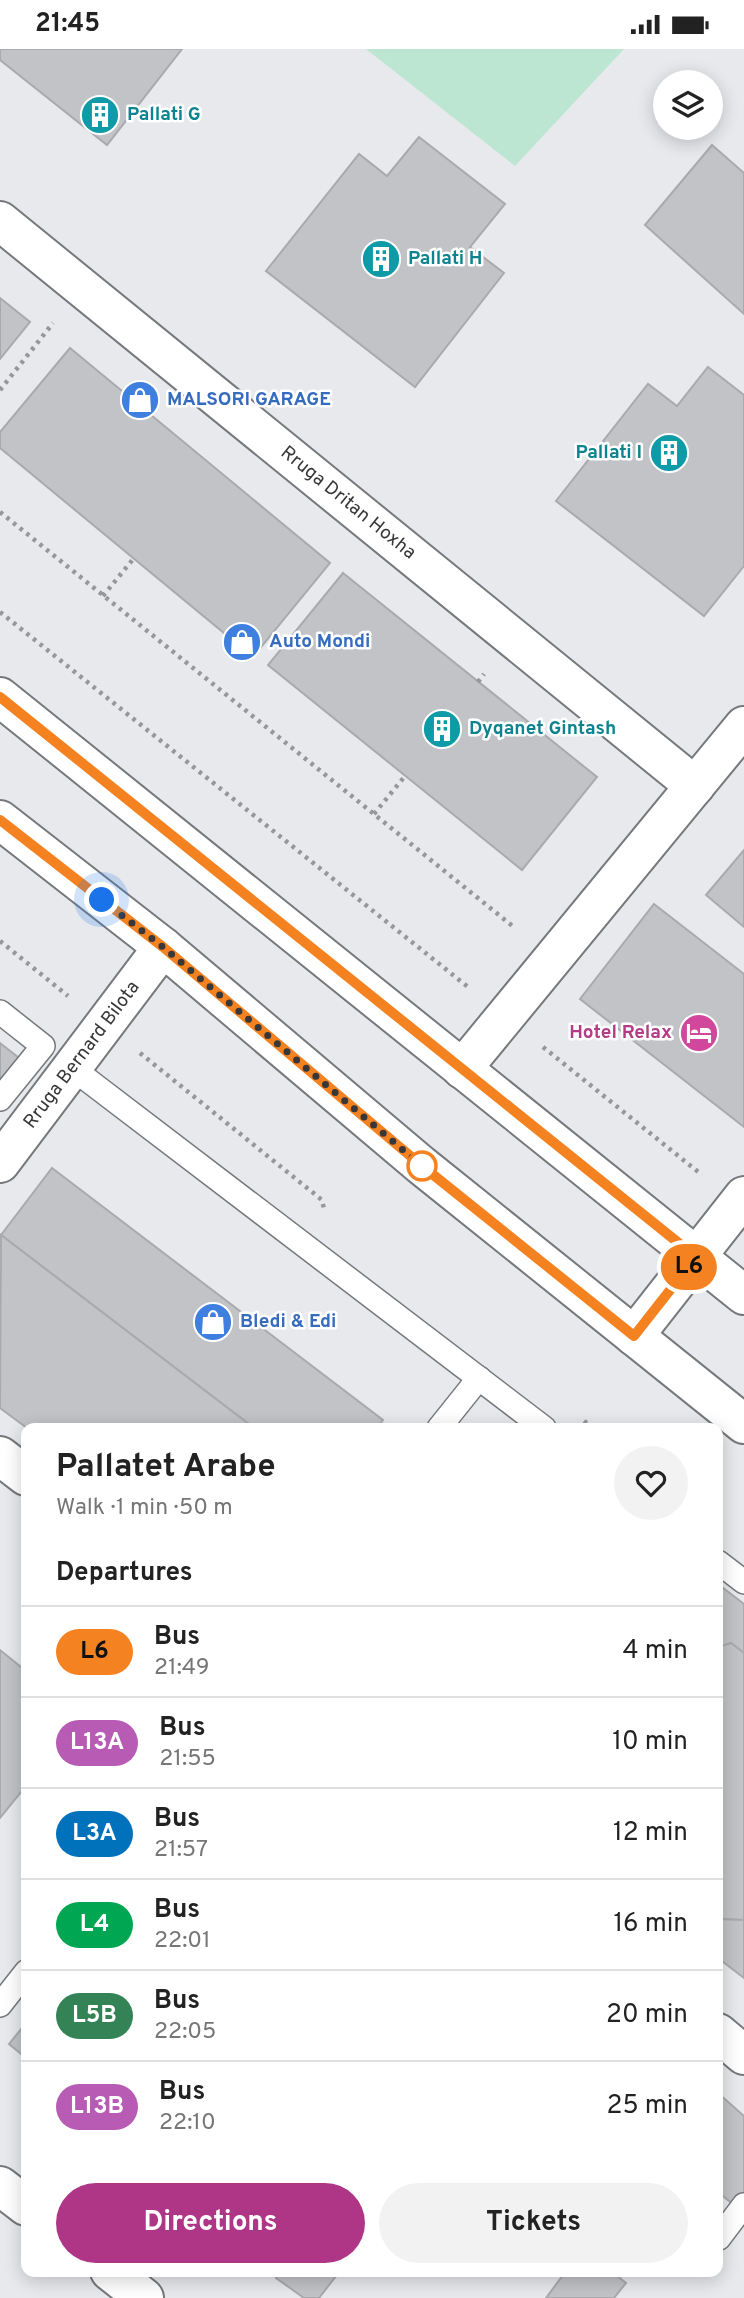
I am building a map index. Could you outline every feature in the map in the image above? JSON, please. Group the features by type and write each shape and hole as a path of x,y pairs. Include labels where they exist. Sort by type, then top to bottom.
{"main road":[{"name":"Rruga Dritan Hoxha","path":"0,221 695,786"},
{"path":"0,697 744,1296"},
{"path":"462,1069 744,726"},
{"path":"0,820 163,947 421,1165 744,1424"},
{"name":"Rruga Bernard Bilota","path":"0,1163 163,947"},
{"path":"634,1336 741,1200"},
{"path":"0,1455 21,1472"},
{"path":"723,2037 744,2055"},
{"path":"0,2186 21,2202"},
{"path":"118,2277 144,2298"}],"lane":[{"path":"0,1012 43,1045 0,1099"},
{"path":"72,1068 538,1423"},
{"path":"443,1423 479,1378"},
{"path":"723,1566 744,1582"},
{"path":"0,2005 21,1978"},
{"path":"723,2233 744,2205"}],"path":[{"path":"0,390 82,287"},
{"path":"0,512 554,959"},
{"path":"103,596 134,558"},
{"path":"0,613 506,1018 741,1200"},
{"path":"374,814 405,776"}],"green space":[{"path":"366,49 624,49 515,166"}],"building":[{"name":"Pallati G","path":"0,49 182,49 107,145 0,60"},
{"name":"Pallati H","path":"419,137 505,204 470,247 504,273 415,387 266,271 359,154 387,176"},
{"path":"712,145 744,173 744,314 645,225"},
{"path":"0,298 30,322 0,359"},
{"path":"70,348 330,563 253,657 0,448 0,432"},
{"name":"Pallati I","path":"708,367 744,395 744,566 704,616 556,501 648,384 677,406"},
{"name":"Dyqanet Gintash","path":"343,573 597,777 522,870 268,665"},
{"path":"744,850 744,927 706,895"},
{"path":"654,904 744,974 744,1127 580,999"},
{"path":"0,1043 19,1058 0,1081"},
{"path":"52,1168 383,1420 381,1423 247,1423 1,1235"},
{"path":"1,1235 247,1423 21,1424 0,1408"},
{"path":"723,1588 744,1604 744,1653 731,1643 723,1645"},
{"path":"731,1643 744,1653 744,1920 723,1919 723,1645"},
{"path":"0,1650 21,1667 21,1792 0,1818"},
{"path":"723,1919 744,1920 744,1978 723,1962"},
{"path":"21,2029 21,2054 9,2044"},
{"path":"723,2097 744,2116 744,2193 734,2205 723,2196"},
{"path":"335,2277 319,2298 304,2298 276,2278"},
{"path":"562,2277 618,2277 626,2283 614,2298 546,2298"}],"bus line":[{"name":"L6","path":"0,697 696,1257 634,1336 421,1165 163,947 0,820"}],"place":[{"name":"Pallati G","path":"100,115"},
{"name":"Pallati H","path":"381,259"},
{"name":"MALSORI GARAGE","path":"140,400"},
{"name":"Pallati I","path":"669,453"},
{"name":"Auto Mondi","path":"242,642"},
{"name":"Dyqanet Gintash","path":"442,729"},
{"name":"Hotel Relax","path":"699,1033"},
{"name":"Bledi & Edi","path":"213,1322"}],"route":[{"path":"102,900 163,947 422,1166"}]}
